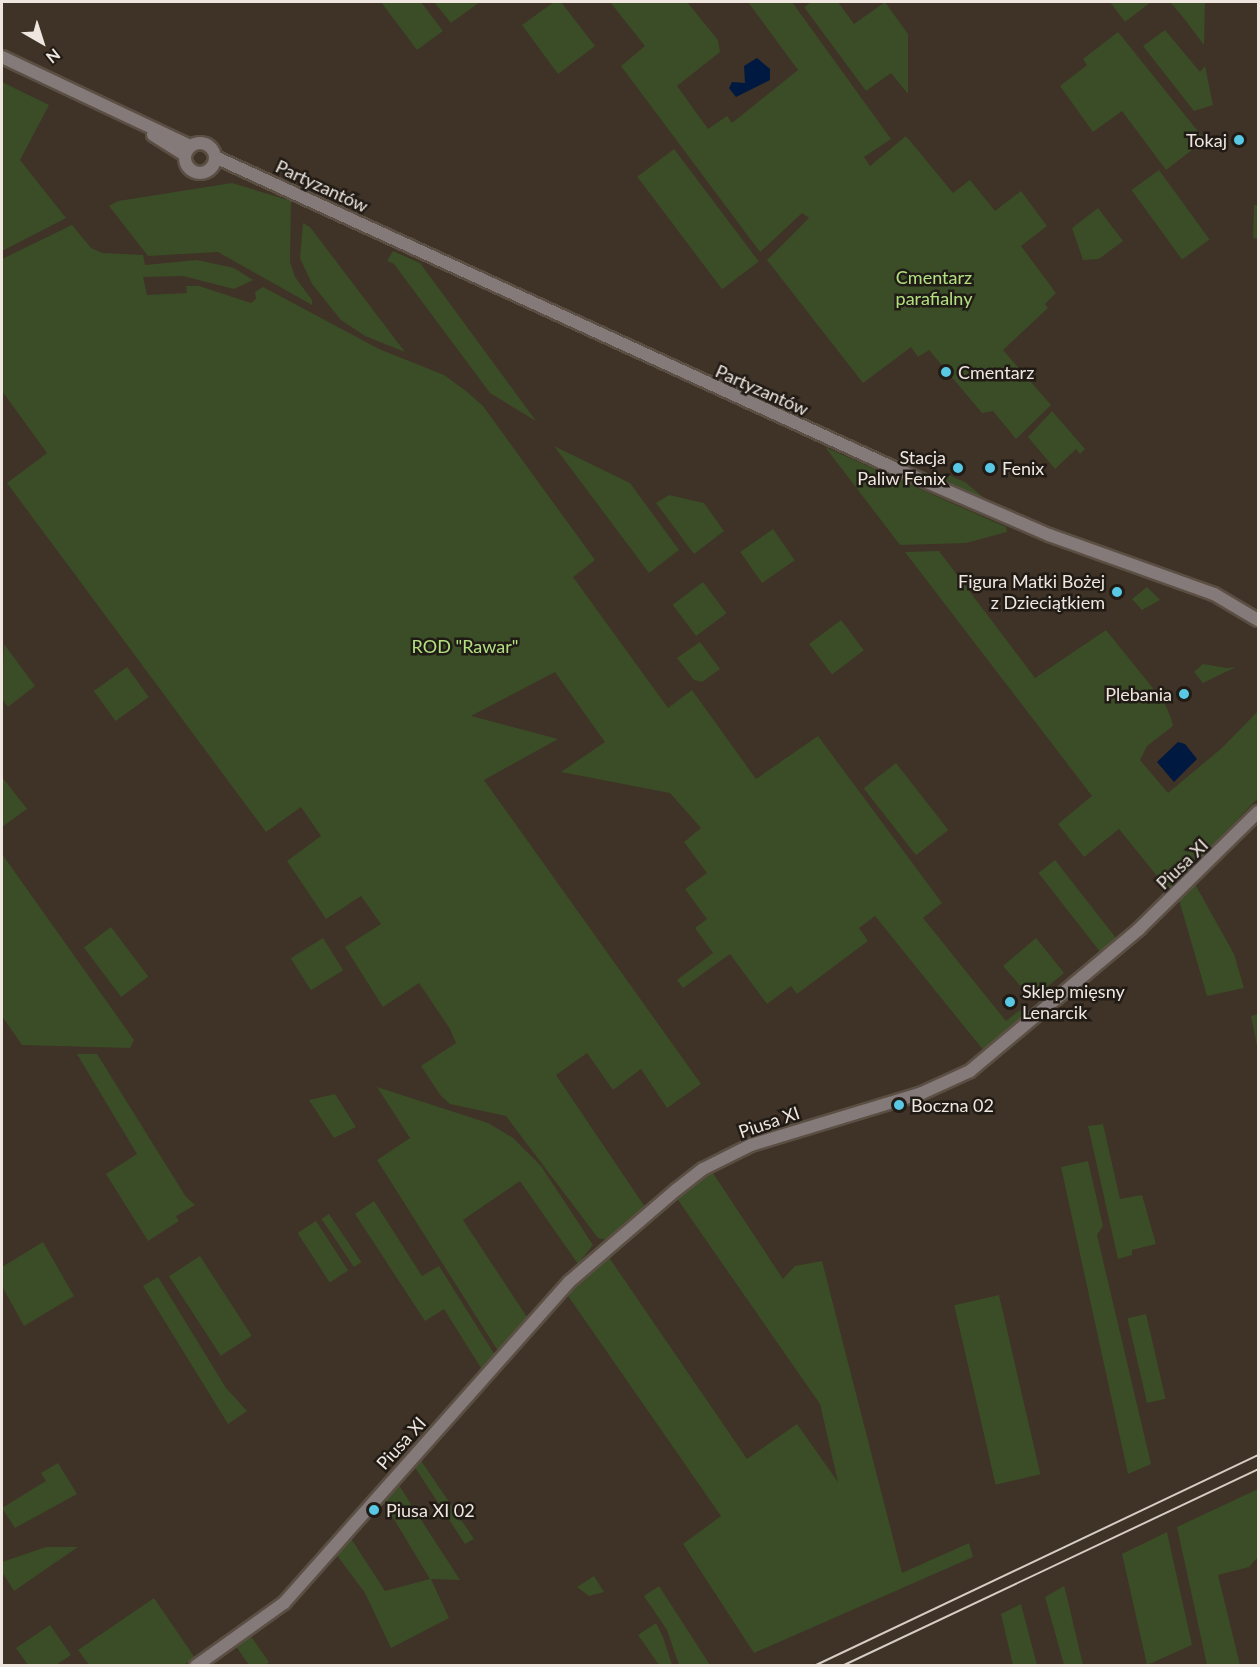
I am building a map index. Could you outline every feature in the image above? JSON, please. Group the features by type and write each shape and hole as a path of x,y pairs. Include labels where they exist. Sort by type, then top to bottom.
{"street":[{"path":"2,57 129,117 188,151"},
{"path":"204,143 213,161 202,172 194,171 188,166 188,151 204,143"},
{"name":"Partyzantów","path":"213,161 258,176 789,422 1049,535 1214,594 1258,620"},
{"name":"Piusa XI","path":"196,1665 284,1603 569,1282 703,1169 752,1145 922,1093 970,1071 1139,929 1258,812"}],"green space":[{"path":"381,2 421,2 443,31 417,50"},
{"path":"434,2 480,2 451,23"},
{"path":"554,2 561,2 595,46 558,74 522,25"},
{"name":"Cmentarz parafialny","path":"610,2 687,2 718,40 720,52 677,86 708,129 727,116 732,123 798,70 748,2 792,2 891,139 864,157 870,166 906,136 953,193 970,180 995,211 1021,191 1047,226 1021,246 1056,293 1045,304 1048,308 1003,350 1051,405 1016,439 993,411 982,413 929,350 918,357 911,347 863,383 767,260 809,218 802,213 760,252 621,66 645,46"},
{"path":"812,2 838,2 854,24 885,2 908,34 908,94 891,73 866,91 804,7"},
{"path":"1110,2 1151,2 1125,22"},
{"path":"1170,2 1205,2 1204,45 1182,16"},
{"path":"1165,30 1200,72 1205,66 1213,105 1194,111 1143,46"},
{"path":"1118,32 1205,140 1166,170 1122,111 1093,132 1060,86 1087,65 1083,59"},
{"path":"2,82 49,105 20,160 66,218 2,251"},
{"path":"674,149 759,262 722,289 637,177"},
{"path":"1159,170 1210,240 1182,260 1131,190"},
{"path":"232,183 291,201 290,262 295,277 312,300 312,305 218,252 148,256 109,206 118,201"},
{"path":"1254,205 1258,205 1258,239 1253,238"},
{"path":"1098,208 1123,241 1099,259 1083,260 1072,228"},
{"path":"303,223 310,227 405,352 365,336 341,320 312,284 300,258"},
{"name":"ROD \"Rawar\"","path":"72,225 91,248 102,253 143,255 145,265 197,260 234,268 253,280 234,289 183,276 143,277 147,295 187,293 186,286 199,286 251,303 256,299 255,292 263,287 379,349 444,375 466,391 483,406 595,560 573,577 668,708 692,690 756,779 818,736 942,903 923,918 1006,1021 1020,1010 1026,1017 984,1051 875,916 859,928 868,941 797,994 791,986 767,1004 730,954 683,988 677,980 713,953 695,928 707,919 685,889 707,873 684,842 701,828 670,793 561,772 605,742 555,672 471,716 558,739 484,780 701,1084 667,1108 641,1069 613,1090 587,1053 556,1075 645,1207 608,1240 598,1238 506,1116 450,1104 441,1096 421,1066 456,1043 450,1029 419,983 383,1007 345,947 381,924 361,896 326,919 287,861 321,836 301,807 266,832 7,483 47,453 2,391 2,259"},
{"path":"393,251 420,263 536,421 490,393 394,264 387,261"},
{"path":"1052,411 1085,449 1080,454 1076,449 1055,469 1028,437"},
{"path":"554,446 630,483 679,550 649,573"},
{"path":"825,447 1006,527 1007,532 966,543 900,545"},
{"path":"944,473 965,482 990,503 936,479"},
{"path":"669,495 704,503 724,531 694,554 656,503"},
{"path":"773,529 795,560 762,583 740,552"},
{"path":"939,551 1035,678 1106,630 1164,702 1171,718 1173,726 1147,746 1140,760 1168,793 1222,748 1258,711 1258,798 1169,891 1119,829 1084,857 1058,824 1092,796 905,552"},
{"path":"703,582 726,613 696,636 673,605"},
{"path":"1147,587 1160,600 1142,610 1132,599"},
{"path":"841,620 864,650 832,674 809,644"},
{"path":"700,642 720,669 702,682 694,680 677,658"},
{"path":"4,644 35,686 8,707 2,699"},
{"path":"1203,664 1227,668 1236,667 1203,683 1194,672"},
{"path":"127,667 149,697 116,721 94,691"},
{"path":"896,763 948,830 916,855 864,788"},
{"path":"2,777 27,809 2,827"},
{"path":"2,854 134,1040 130,1048 22,1045 2,1016"},
{"path":"1055,860 1117,939 1100,952 1038,873"},
{"path":"1195,884 1234,954 1244,988 1207,996 1179,900"},
{"path":"111,927 148,977 121,997 84,947"},
{"path":"323,938 343,970 311,990 291,958"},
{"path":"1036,938 1064,973 1035,997 1030,997 1003,966"},
{"path":"1258,1014 1258,1051 1251,1016"},
{"path":"77,1054 97,1054 186,1197 195,1205 176,1216 179,1221 148,1241 106,1174 137,1154"},
{"path":"377,1087 488,1123 513,1138 541,1166 593,1245 578,1264 520,1181 463,1220 527,1317 498,1351 377,1160 410,1138"},
{"path":"335,1094 356,1127 334,1138 309,1100"},
{"path":"1103,1124 1120,1199 1142,1195 1156,1244 1132,1250 1132,1255 1118,1259 1088,1126"},
{"path":"1088,1161 1103,1226 1097,1235 1151,1464 1128,1474 1061,1167"},
{"path":"711,1170 783,1279 795,1266 822,1261 902,1573 969,1543 973,1557 754,1653 683,1544 721,1516 566,1293 608,1256 747,1459 797,1424 838,1482 820,1404 676,1197"},
{"path":"374,1201 422,1276 439,1266 495,1355 481,1368 444,1309 425,1321 355,1214"},
{"path":"329,1214 361,1262 354,1267 322,1219"},
{"path":"316,1221 348,1270 330,1282 298,1233"},
{"path":"43,1242 74,1296 24,1326 2,1286 2,1267"},
{"path":"200,1256 252,1336 221,1356 169,1276"},
{"path":"158,1277 226,1388 247,1411 228,1424 143,1286"},
{"path":"999,1295 1040,1474 996,1485 954,1305"},
{"path":"1146,1314 1166,1399 1147,1403 1127,1318"},
{"path":"420,1459 474,1539 465,1544 414,1466"},
{"path":"58,1463 77,1494 15,1528 2,1508 46,1481 41,1473"},
{"path":"398,1484 460,1580 431,1579 449,1618 391,1648 365,1593 336,1554 350,1537 385,1591 430,1579 383,1501"},
{"path":"1258,1489 1258,1557 1249,1567 1218,1575 1240,1665 1207,1665 1177,1527"},
{"path":"1167,1532 1192,1645 1147,1665 1122,1554"},
{"path":"46,1547 78,1547 14,1591 2,1572 2,1562"},
{"path":"594,1576 604,1592 589,1596 577,1587"},
{"path":"659,1586 710,1665 679,1665 667,1630 644,1596"},
{"path":"1064,1586 1083,1665 1064,1665 1045,1597"},
{"path":"154,1598 195,1658 184,1665 89,1665 78,1650"},
{"path":"1021,1604 1037,1665 1013,1665 1001,1614"},
{"path":"656,1623 672,1665 659,1665 638,1635"},
{"path":"50,1625 71,1655 56,1665 28,1665 16,1648"},
{"path":"250,1635 269,1662 266,1665 249,1665 235,1645"}],"water":[{"path":"757,58 770,69 770,80 736,97 729,88 732,82 745,83 744,66"},
{"path":"1178,742 1185,744 1197,759 1174,782 1157,762"}],"railway":[{"path":"814,1666 1258,1455"},
{"path":"842,1666 1258,1469"}],"place":[{"name":"Tokaj","path":"1239,140"},
{"name":"Cmentarz","path":"946,372"},
{"name":"Stacja Paliw Fenix","path":"958,468"},
{"name":"Fenix","path":"990,468"},
{"name":"Figura Matki Bożej z Dzieciątkiem","path":"1117,592"},
{"name":"Plebania","path":"1184,694"},
{"name":"Sklep mięsny Lenarcik","path":"1010,1002"},
{"name":"Boczna 02","path":"899,1105"},
{"name":"Piusa XI 02","path":"374,1510"}]}
